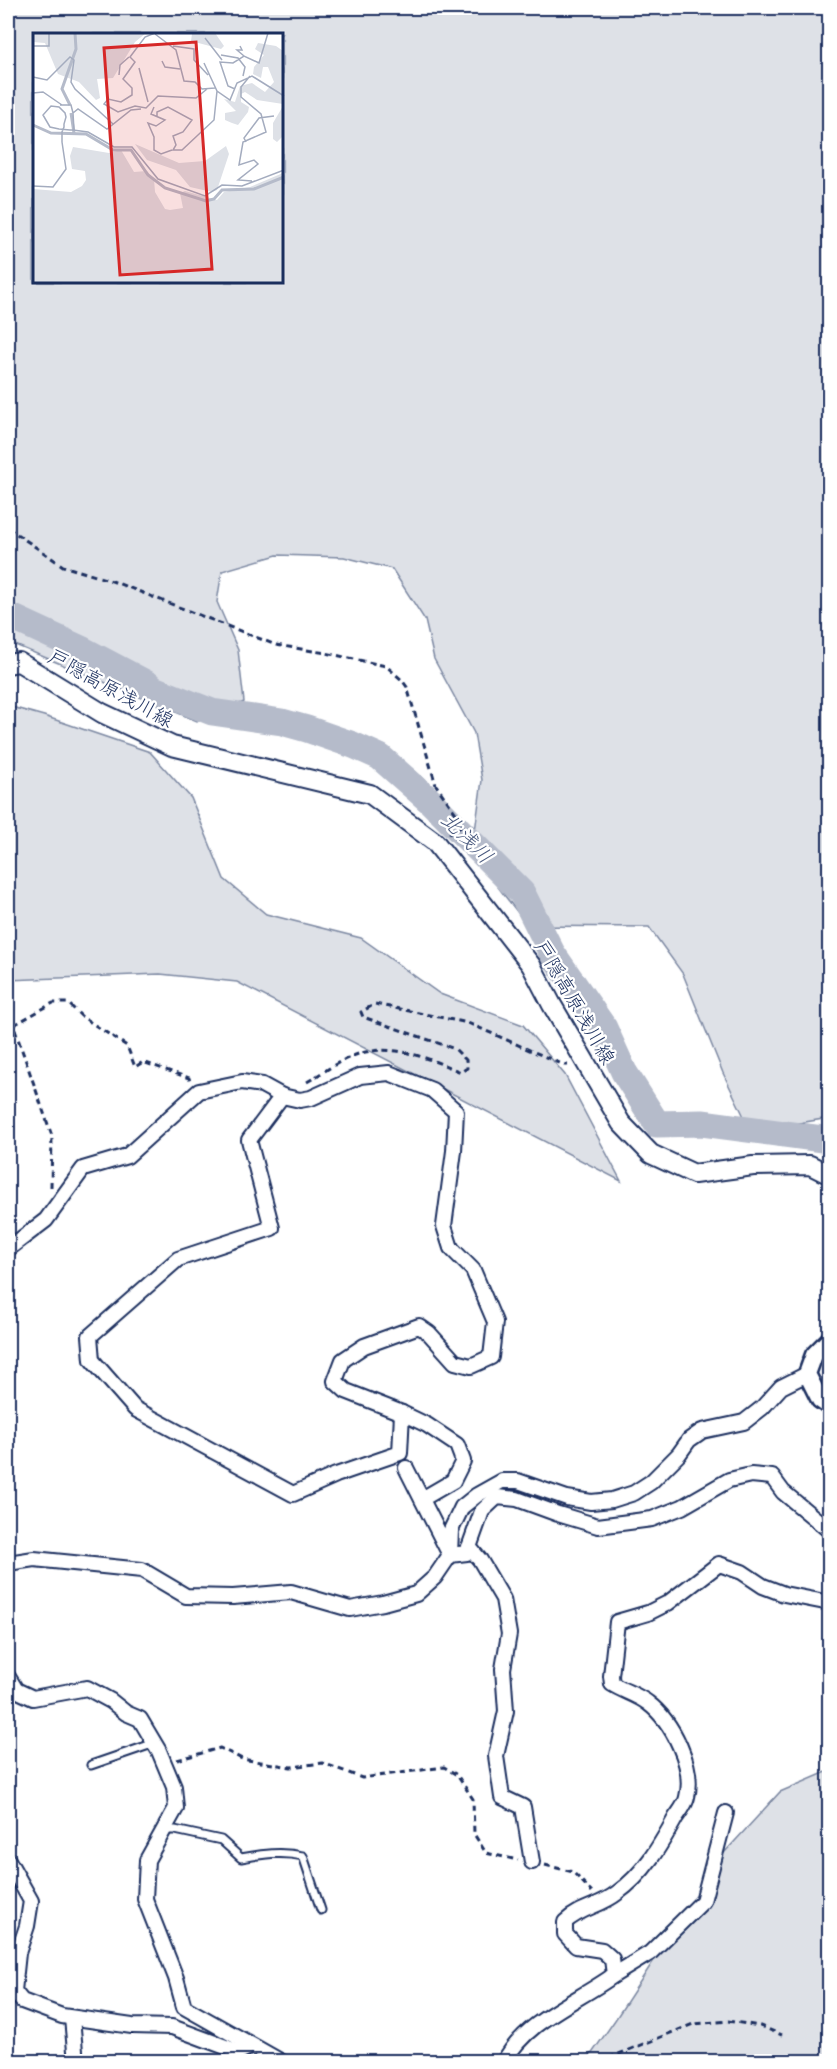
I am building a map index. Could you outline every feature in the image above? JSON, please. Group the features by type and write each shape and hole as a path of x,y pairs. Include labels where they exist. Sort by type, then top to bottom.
{"main road":[{"name":"戸隠高原浅川線","path":"8,664 19,662 102,713 172,746 370,794 435,842 531,965 584,1062 621,1123 651,1154 694,1174 753,1166 810,1165 830,1175"}],"street":[{"path":"8,1250 46,1220 83,1169 127,1156 197,1093 242,1082 262,1085 282,1096 300,1100 311,1098 360,1076 389,1073 432,1090 456,1111 454,1151 444,1226 451,1248 473,1270 495,1322 491,1357 471,1366 455,1362 429,1333 418,1326 364,1346 343,1360 335,1381 346,1392 402,1413 427,1425 457,1445 463,1461 453,1480 422,1499"},
{"path":"282,1096 249,1140 272,1228 178,1259 90,1336 92,1360 135,1409 293,1494 336,1475 400,1454 402,1413"},
{"path":"8,1563 34,1559 142,1570 186,1596 233,1597 291,1592 350,1609 383,1603 416,1594 435,1577 450,1554 451,1530 462,1508 477,1495 502,1481 518,1481 567,1498 591,1502 612,1500 634,1493 651,1482 679,1454 689,1440 702,1431 744,1422 762,1408 782,1387 807,1374 814,1355 830,1339"},
{"path":"807,1374 820,1400 830,1407"},
{"path":"406,1468 450,1554"},
{"path":"450,1554 467,1553 482,1511 496,1497 517,1499 598,1526 652,1519 682,1507 729,1480 751,1475 772,1477 783,1492 830,1531"},
{"path":"469,1547 480,1560 503,1599 509,1634 503,1669 506,1712 496,1756 502,1797 523,1807 532,1862"},
{"path":"614,1975 612,1959 602,1950 576,1946 565,1934 565,1922 575,1913 616,1894 655,1854 687,1798 688,1773 686,1759 672,1732 648,1702 612,1684 617,1622 648,1613 668,1603 719,1564 742,1572 763,1586 784,1594 830,1603"},
{"path":"8,1677 16,1690 33,1698 87,1688 140,1719 155,1743 174,1787 176,1808 147,1860 145,1899 176,1978 184,2007 282,2061"},
{"path":"504,2061 518,2039 545,2019 650,1953 703,1901 726,1813"},
{"path":"8,1860 31,1901 27,1926 18,1953 14,1992 22,2001 72,2018 132,2026 172,2027 239,2052 252,2046"},
{"path":"72,2018 76,2061"}],"lane":[{"path":"91,1765 155,1743"},
{"path":"164,1830 221,1839 241,1858 261,1854 291,1853 303,1856 321,1910"}],"path":[{"path":"8,528 63,566 112,581 276,645 386,666 407,687 436,785 464,825 435,842"},
{"path":"14,1025 54,1003 68,1003 81,1016 127,1046 135,1067 143,1062 189,1078 197,1093"},
{"path":"304,1084 349,1058 382,1050 419,1055 461,1072 466,1068 466,1060 455,1049 363,1017 361,1012 375,1004 468,1023 564,1065 584,1062"},
{"path":"8,1010 51,1136 51,1190"},
{"path":"165,1763 220,1748 242,1759 291,1767 323,1763 362,1778 444,1767 458,1775 473,1799 474,1834 486,1853 573,1872 601,1902"},
{"path":"599,2061 693,2024 728,2021 760,2026 782,2035"}],"shaded area":[{"path":"8,8 829,8 829,1118 751,1131 723,1073 683,974 649,927 528,926 472,853 482,780 474,733 434,659 425,620 392,569 344,557 277,555 222,571 217,602 238,650 244,702 197,721 8,642"},
{"path":"8,706 150,752 191,798 224,879 266,914 361,938 440,994 523,1025 565,1075 621,1181 237,982 160,974 8,980"},
{"path":"829,1771 829,2061 586,2062 724,1853 780,1792"}],"waterway":[{"name":"北浅川","path":"8,618 16,619 81,649 151,688 212,712 282,722 353,745 380,757 429,800 522,893 552,953 604,1028 624,1072 657,1124 702,1123 830,1140"}]}
